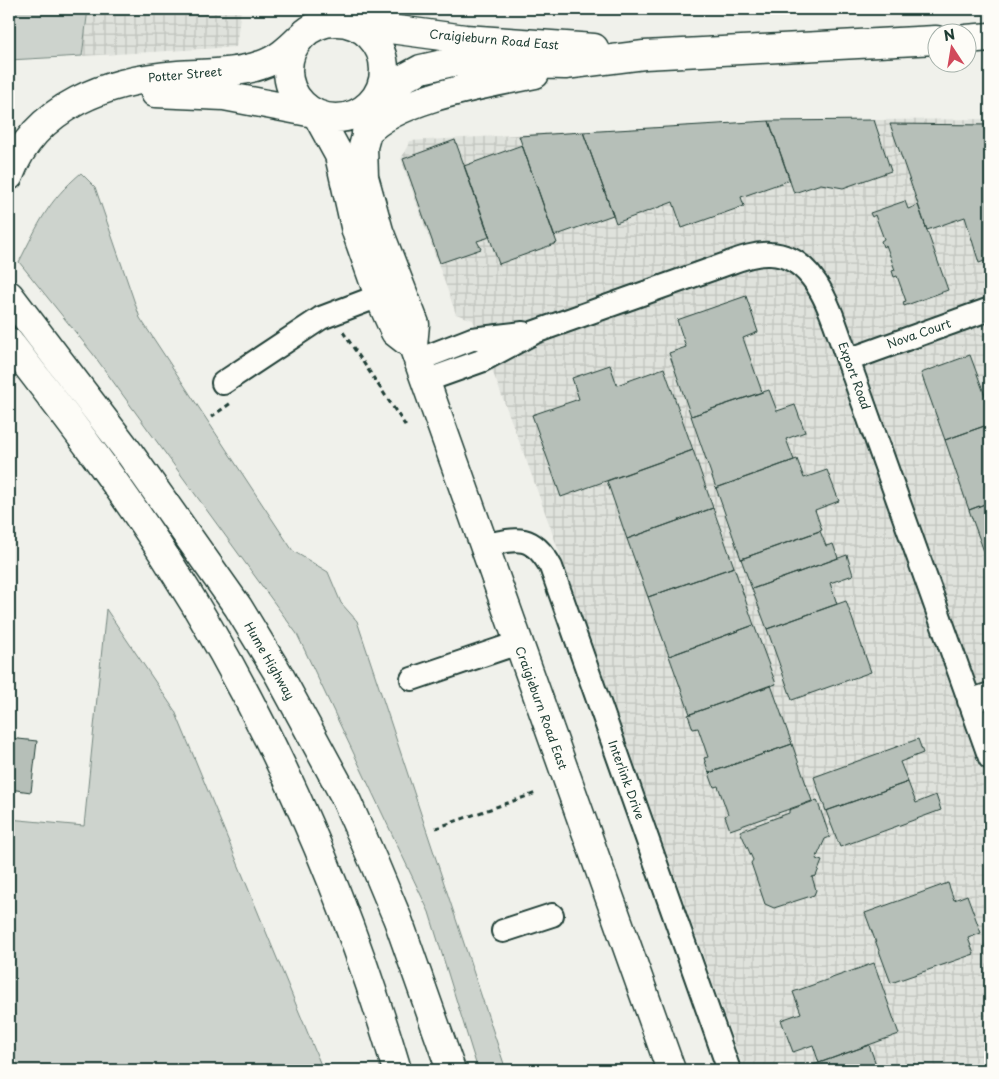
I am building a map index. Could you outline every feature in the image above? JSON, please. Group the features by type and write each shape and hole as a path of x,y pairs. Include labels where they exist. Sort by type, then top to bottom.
{"main road":[{"path":"315,114 330,118 352,116 370,106 378,94 384,69 377,45 361,29 345,22 317,26 301,37 290,54 289,81 298,100 315,114 339,155 360,247 395,332 419,362"},
{"name":"Craigieburn Road East","path":"345,22 465,39 600,49 644,55"},
{"name":"Potter Street","path":"9,176 19,154 34,134 64,108 99,90 132,80 227,72 260,66 279,57 301,37"},
{"path":"976,39 990,38"},
{"name":"Craigieburn Road East","path":"671,1070 419,362 414,324 379,231 364,178 363,154 366,133 378,94 421,69 452,62 546,65 586,64 644,55 926,41"},
{"path":"366,133 392,112 428,100 479,86 586,64"},
{"name":"Potter Street","path":"64,108 116,96 175,92 224,96 315,114"},
{"name":"Hume Highway","path":"17,305 130,454 238,607 278,674 344,795 375,865 398,920 451,1070"},
{"path":"14,349 105,469 166,558 239,681 301,806 323,860 352,933 397,1070"}],"street":[{"name":"Export Road","path":"419,362 481,361 535,332 729,263 754,255 771,254 791,259 805,269 814,280 848,360 980,697 990,758"},
{"path":"229,392 321,318 379,296"},
{"name":"Nova Court","path":"848,360 990,310"},
{"name":"Interlink Drive","path":"483,546 513,539 531,542 543,552 551,567 729,1070"},
{"path":"412,679 518,643"},
{"path":"503,932 552,915"}],"path":[{"path":"334,331 341,329 407,428"},
{"path":"211,417 229,392"},
{"path":"436,828 536,793"}],"shaded area":[{"path":"12,9 88,9 82,56 9,60"},
{"path":"88,9 241,9 236,47 82,56"},
{"path":"990,119 990,1070 744,1070 527,462 473,320 456,314 401,159 410,141 769,121"},
{"path":"81,173 95,187 140,318 293,551 328,572 341,603 357,621 506,1070 478,1070 429,912 297,634 93,354 19,262 38,224 60,194"},
{"path":"106,609 175,711 323,1070 9,1070 9,819 84,826"}],"building":[{"path":"874,120 891,171 843,188 821,184 794,193 769,121"},
{"path":"769,121 790,180 741,197 744,206 682,228 673,202 616,223 583,132"},
{"path":"890,124 990,125 990,259 979,263 965,217 927,230"},
{"path":"583,132 613,215 554,236 519,136"},
{"path":"455,140 490,237 477,241 481,249 440,263 403,159"},
{"path":"522,145 557,243 499,264 464,166"},
{"path":"905,201 908,209 918,205 948,290 904,306 903,302 906,301 897,276 894,277 892,271 895,270 886,245 883,247 881,241 884,239 875,215 872,217 870,213"},
{"path":"746,296 758,332 743,338 762,392 691,416 669,353 686,347 677,320"},
{"path":"970,355 990,409 990,424 945,440 921,373"},
{"path":"610,365 617,385 664,368 693,450 561,497 532,415 579,399 572,378"},
{"path":"769,390 777,411 795,405 805,432 786,439 794,460 716,488 691,416"},
{"path":"990,424 990,502 969,510 945,440"},
{"path":"693,450 713,508 627,539 607,481"},
{"path":"797,459 804,478 827,470 839,501 815,510 822,530 741,559 716,488"},
{"path":"990,502 990,568 969,510"},
{"path":"713,508 734,567 648,597 627,539"},
{"path":"820,531 826,546 833,544 838,558 752,589 741,559"},
{"path":"847,555 853,575 830,583 837,604 767,629 752,589"},
{"path":"734,567 754,625 669,656 648,597"},
{"path":"846,601 871,672 792,700 767,629"},
{"path":"754,625 776,684 690,714 669,656"},
{"path":"771,685 792,744 709,773 704,758 708,757 698,728 693,729 688,715"},
{"path":"9,738 37,741 31,792 9,789"},
{"path":"918,739 923,753 900,762 908,782 826,811 814,777"},
{"path":"792,744 812,801 730,830 725,816 728,814 718,786 714,787 709,773"},
{"path":"908,782 916,803 936,795 941,810 840,847 826,811"},
{"path":"817,800 830,837 825,839 816,859 822,861 816,876 812,877 816,890 814,895 774,908 765,904 751,863 753,860 740,831 789,813 789,810"},
{"path":"948,883 954,900 967,895 981,933 968,938 974,954 891,983 865,913"},
{"path":"874,963 899,1034 819,1063 813,1045 793,1052 781,1020 801,1013 793,992"},
{"path":"869,1045 878,1070 798,1070 819,1063"}]}
